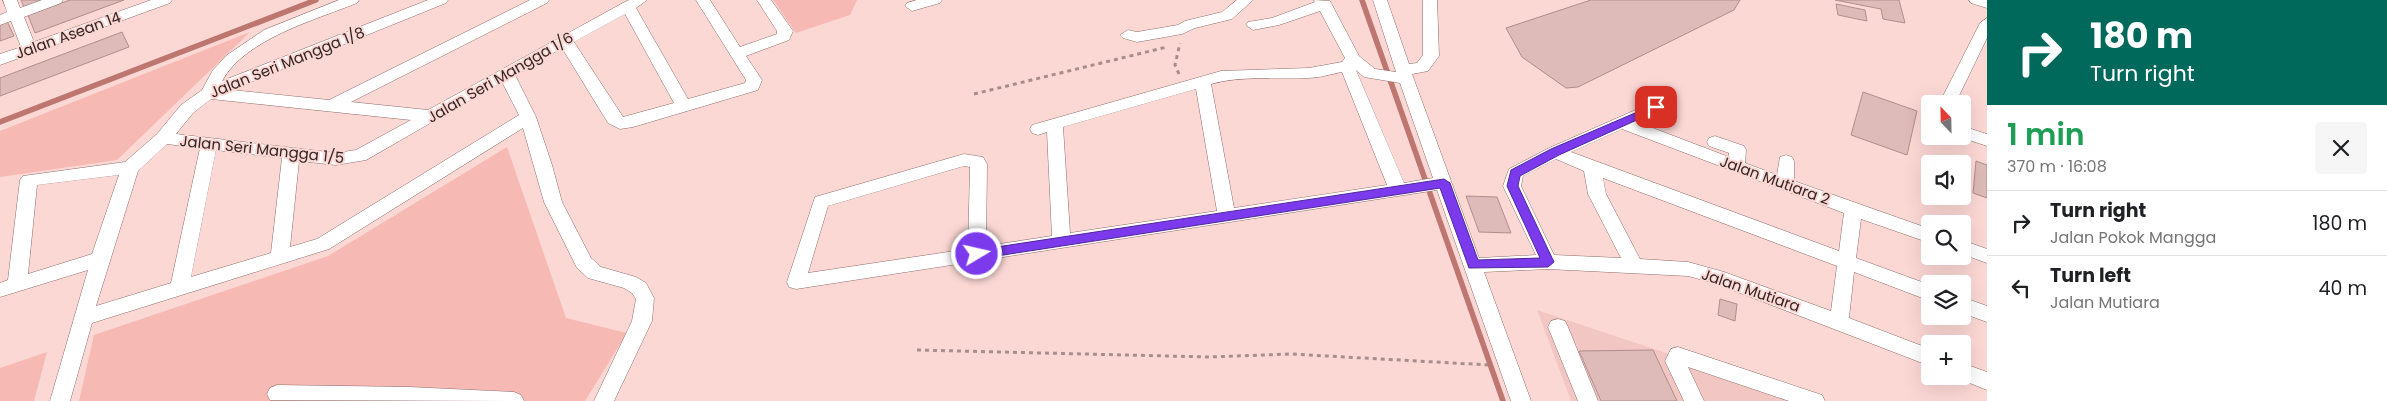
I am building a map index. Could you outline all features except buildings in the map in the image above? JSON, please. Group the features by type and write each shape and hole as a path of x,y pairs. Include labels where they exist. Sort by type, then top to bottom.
{"street":[{"path":"0,20 12,7 56,0"},
{"name":"Jalan Asean 14","path":"0,60 165,0"},
{"path":"352,0 248,44 215,76 208,94 431,116"},
{"name":"Jalan Seri Mangga 1/8","path":"60,401 100,259 130,168 163,138 187,109 208,94 441,0"},
{"path":"332,105 542,0"},
{"path":"565,40 614,119 620,123 627,123 752,86 754,80 703,0"},
{"path":"737,54 784,37 785,31 764,0"},
{"path":"912,6 935,0"},
{"path":"1128,35 1137,37 1182,29 1190,24 1228,16 1246,0"},
{"path":"1380,0 1391,31 1431,185 1473,265 1521,401"},
{"path":"1389,0 1391,31"},
{"path":"1061,241 1047,127 1237,74 1309,73 1350,63 1370,72 1402,76 1422,67 1431,56 1430,0"},
{"path":"1976,0 1987,3"},
{"path":"1254,25 1274,22 1323,2 1350,63 1398,190"},
{"path":"634,3 684,106"},
{"name":"Jalan Seri Mangga 1/6","path":"360,156 634,3"},
{"path":"12,7 29,50"},
{"path":"1952,95 1987,24"},
{"path":"506,74 528,117 544,165 552,202 567,226 584,263 595,273 629,282 639,288 644,298 645,309 642,321 604,401"},
{"path":"1203,82 1227,216"},
{"path":"1548,262 1512,186 1512,179 1522,168 1656,107"},
{"path":"83,318 323,244 528,117"},
{"name":"Jalan Mutiara 2","path":"1621,122 1786,185 1921,233"},
{"path":"1971,135 1987,140"},
{"name":"Jalan Seri Mangga 1/5","path":"163,138 291,155 336,159 360,156"},
{"path":"1714,142 1738,150 1736,166"},
{"path":"179,288 210,145"},
{"path":"1555,152 1845,263 1921,290"},
{"path":"280,256 291,155"},
{"path":"977,254 979,164 977,161 964,160 821,202 796,282 1431,185"},
{"path":"1786,161 1786,185"},
{"path":"1592,167 1597,194 1634,265"},
{"path":"100,259 8,287 29,180 130,168"},
{"path":"1839,322 1853,209"},
{"path":"1971,251 1987,256"},
{"name":"Jalan Mutiara","path":"1473,265 1548,262 1634,265 1703,272 1921,354"},
{"path":"1971,308 1987,314"},
{"path":"1558,327 1588,401"},
{"path":"1694,401 1675,361 1678,354 1815,401"},
{"path":"1971,375 1987,381"},
{"path":"277,394 514,401"}],"path":[{"path":"1176,45 1190,36 1190,24"},
{"path":"1176,90 1179,73 1175,65 1180,43"},
{"path":"974,94 1101,66 1171,46"},
{"path":"918,350 1209,357 1291,354 1482,364"}],"shaded area":[{"path":"773,0 857,0 850,15 796,33"},
{"path":"250,32 117,160 0,177 0,131"},
{"path":"507,147 566,318 627,333 585,401 79,401 94,335 328,256"},
{"path":"1537,310 1811,401 1571,401"},
{"path":"47,352 34,401 0,401 0,368"}],"waterway":[{"path":"0,122 316,0"},
{"path":"1362,0 1503,401"}],"route":[{"path":"977,254 1444,183 1473,265 1548,262 1512,186 1512,179 1515,173 1555,152 1656,107"}]}
